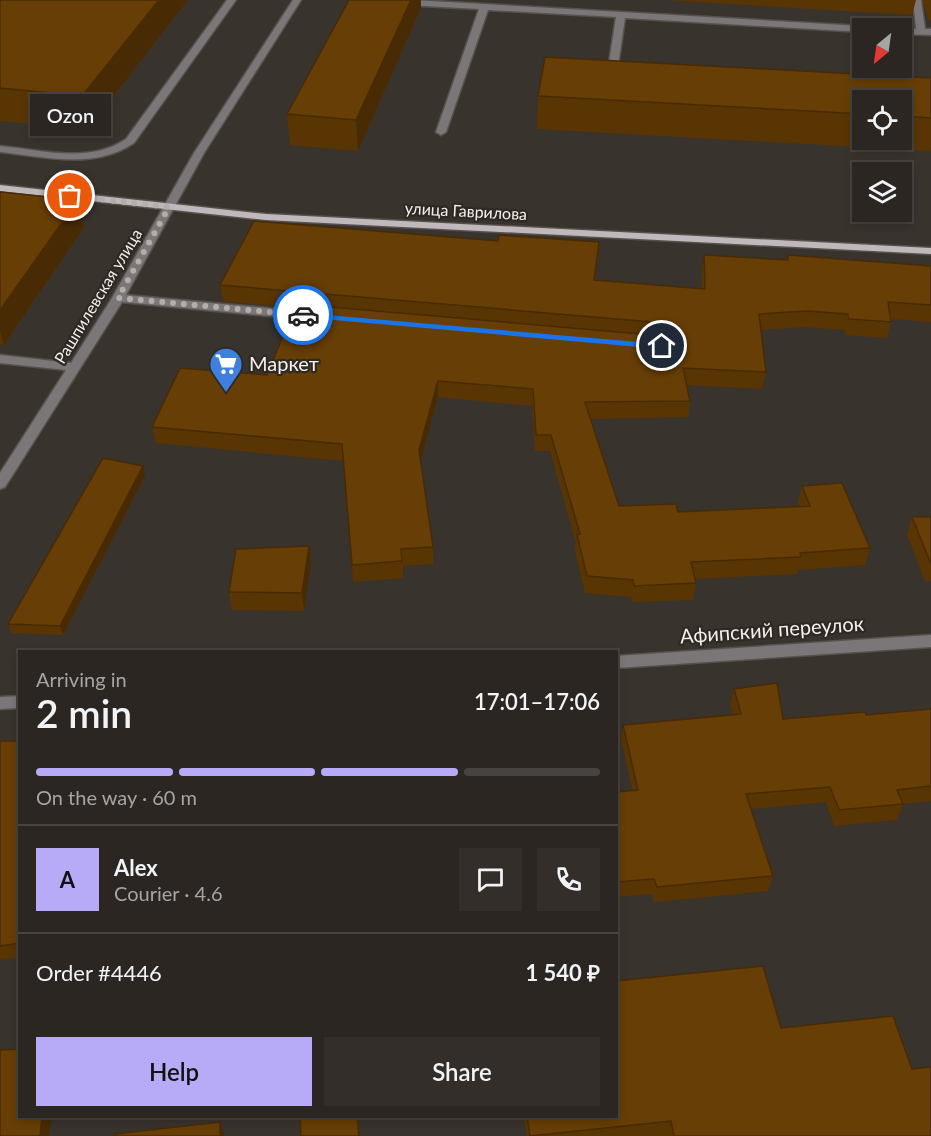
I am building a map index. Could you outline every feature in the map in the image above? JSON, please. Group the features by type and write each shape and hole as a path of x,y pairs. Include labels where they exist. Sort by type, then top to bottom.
{"main road":[{"name":"улица Гаврилова","path":"0,188 266,217 931,250"}],"street":[{"path":"0,149 82,157 105,156 121,150 130,141 232,0"},
{"name":"Рашпилевская улица","path":"0,484 76,367 118,298 199,153 297,0"},
{"path":"368,0 852,28"},
{"path":"917,0 926,32"},
{"path":"441,132 484,8"},
{"path":"621,15 613,69 636,70"},
{"path":"0,204 13,189"},
{"path":"118,298 321,316"},
{"path":"0,359 76,367"},
{"name":"Афипский переулок","path":"618,662 931,641"},
{"path":"0,703 18,702"}],"building":[{"path":"0,0 159,0 82,96 0,88"},
{"path":"349,0 411,0 356,120 287,114"},
{"path":"545,57 852,74 852,78 931,78 931,118 912,117 912,90 852,90 852,113 538,96"},
{"path":"0,192 78,200 0,310"},
{"path":"254,221 498,241 499,235 599,242 594,280 705,289 704,255 788,260 788,255 931,266 931,305 888,302 891,322 849,319 848,314 807,311 759,314 766,372 683,368 690,401 585,402 619,506 676,504 678,512 810,506 802,486 842,483 870,548 800,553 801,557 691,562 696,583 634,586 633,580 587,576 577,535 580,534 551,435 536,435 533,389 438,381 419,450 433,547 401,549 402,561 352,565 342,444 152,427 180,368 267,375 296,304 664,336 672,330 664,323 220,285"},
{"path":"103,458 143,466 60,626 8,624"},
{"path":"912,517 931,517 931,564"},
{"path":"309,546 302,593 229,592 236,549"},
{"path":"777,683 783,719 931,709 931,786 897,790 903,804 839,810 830,787 746,794 773,876 657,887 654,879 618,882 618,792 638,790 623,725 741,714 734,689"},
{"path":"0,741 18,741 18,943 0,946"},
{"path":"763,966 781,1028 893,1016 912,1069 931,1067 931,1136 674,1136 671,1121 530,1136 527,1118 618,1118 618,981"},
{"path":"18,1049 18,1118 42,1118 40,1136 0,1136 0,1050"},
{"path":"300,1118 357,1118 359,1136 301,1136"},
{"path":"220,1122 220,1136 115,1136 115,1134"}],"way so far":[{"path":"70,196 169,207 118,298 303,315"}],"place":[{"name":"Ozon","path":"70,196"},
{"name":"Маркет","path":"226,393"}],"route":[{"path":"303,315 662,346"}]}
